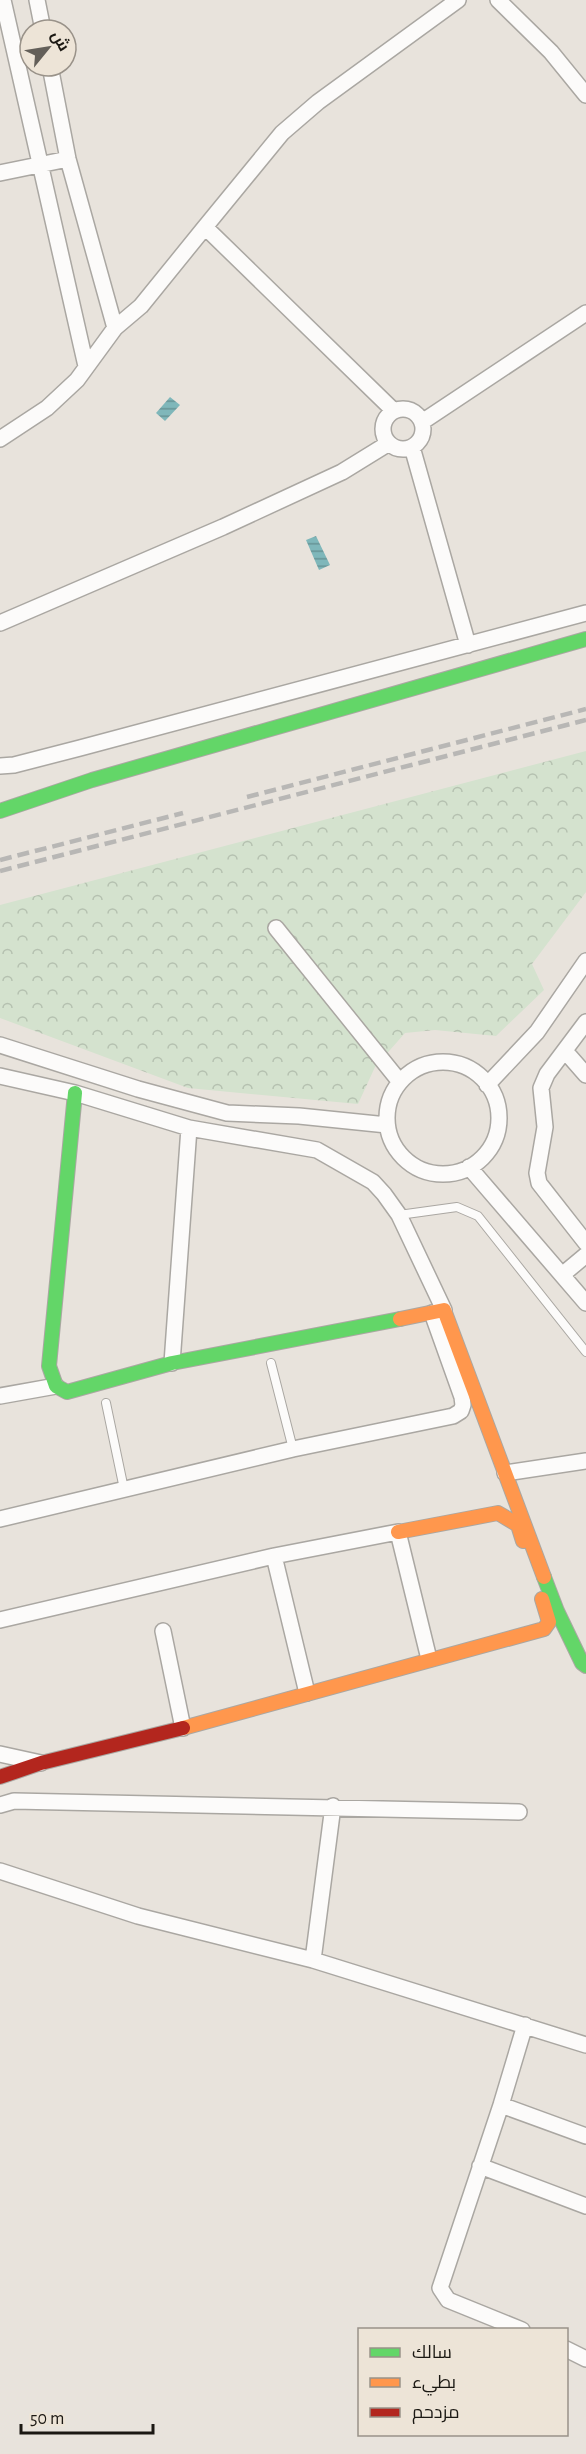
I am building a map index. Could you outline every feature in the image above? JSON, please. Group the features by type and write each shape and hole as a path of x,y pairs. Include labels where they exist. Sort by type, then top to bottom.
{"street":[{"path":"3,0 86,366"},
{"path":"37,0 41,18"},
{"path":"0,439 47,408 77,380 115,328 141,306 282,133 318,102 458,0"},
{"path":"498,0 551,52 586,95"},
{"path":"0,34 6,15"},
{"path":"52,78 68,159 115,328"},
{"path":"0,172 68,159"},
{"path":"205,227 394,411"},
{"path":"422,422 586,313"},
{"path":"401,409 413,412 422,422 422,436 412,447 400,448 389,442 384,432 386,420 394,411 401,409"},
{"path":"0,623 223,527 342,472 389,442"},
{"path":"412,447 468,645"},
{"path":"0,766 14,765 80,748 586,613"},
{"path":"0,811 103,776 586,639"},
{"path":"276,928 400,1082"},
{"path":"487,1085 537,1032 586,961"},
{"path":"586,1022 547,1074 541,1088 544,1127 537,1173 539,1183 586,1243"},
{"path":"0,1045 208,1109 256,1116 298,1116 387,1125"},
{"path":"565,1051 586,1075"},
{"path":"444,1062 468,1069 487,1085 496,1104 498,1125 492,1145 478,1161 469,1167 446,1174 423,1170 412,1165 395,1148 387,1125 388,1106 400,1082 420,1067 444,1062"},
{"path":"0,1076 75,1094 189,1128 317,1150 373,1182 399,1215 505,1473 557,1611 582,1664 586,1666"},
{"path":"56,1386 49,1366 75,1094"},
{"path":"172,1363 189,1128"},
{"path":"469,1167 586,1303"},
{"path":"562,1275 586,1255"},
{"path":"0,1396 56,1386 67,1392 172,1363 438,1312"},
{"path":"0,1519 293,1449 453,1416 461,1411 462,1397 438,1312"},
{"path":"505,1473 586,1461"},
{"path":"0,1620 274,1556 498,1513 518,1525 549,1622 544,1629 183,1728 41,1763 0,1777"},
{"path":"398,1532 429,1659"},
{"path":"274,1556 308,1693"},
{"path":"164,1631 183,1728"},
{"path":"0,1754 41,1763"},
{"path":"0,1805 14,1801 333,1806 519,1812"},
{"path":"313,1960 333,1806"},
{"path":"0,1871 138,1916 313,1960 586,2045"},
{"path":"517,2328 448,2300 441,2292 441,2284 501,2105 525,2025"},
{"path":"501,2105 586,2136"},
{"path":"480,2166 586,2206"},
{"path":"568,2350 586,2359"}],"lane":[{"path":"399,1215 457,1207 478,1216 586,1352"},
{"path":"271,1363 293,1449"},
{"path":"106,1403 124,1490"}],"green space":[{"path":"586,751 586,892 532,964 544,990 496,1036 435,1030 405,1033 375,1067 358,1104 188,1088 0,1018 0,905"}],"water":[{"path":"170,397 180,405 165,421 156,413"},
{"path":"316,536 330,565 319,570 306,540"}],"railway":[{"path":"247,797 586,709"},
{"path":"0,871 586,720"},
{"path":"0,860 183,813"}],"traffic: fast":[{"path":"0,811 92,780 586,639"},
{"path":"75,1093 49,1366 56,1386 67,1392 172,1363 400,1319"},
{"path":"544,1577 557,1611 582,1663 586,1666"}],"traffic: slow":[{"path":"400,1319 444,1310 544,1577"},
{"path":"398,1532 498,1513 518,1525 523,1541"},
{"path":"183,1728 544,1629 549,1622 542,1599"}],"traffic: jam":[{"path":"0,1777 41,1763 183,1728"}]}
